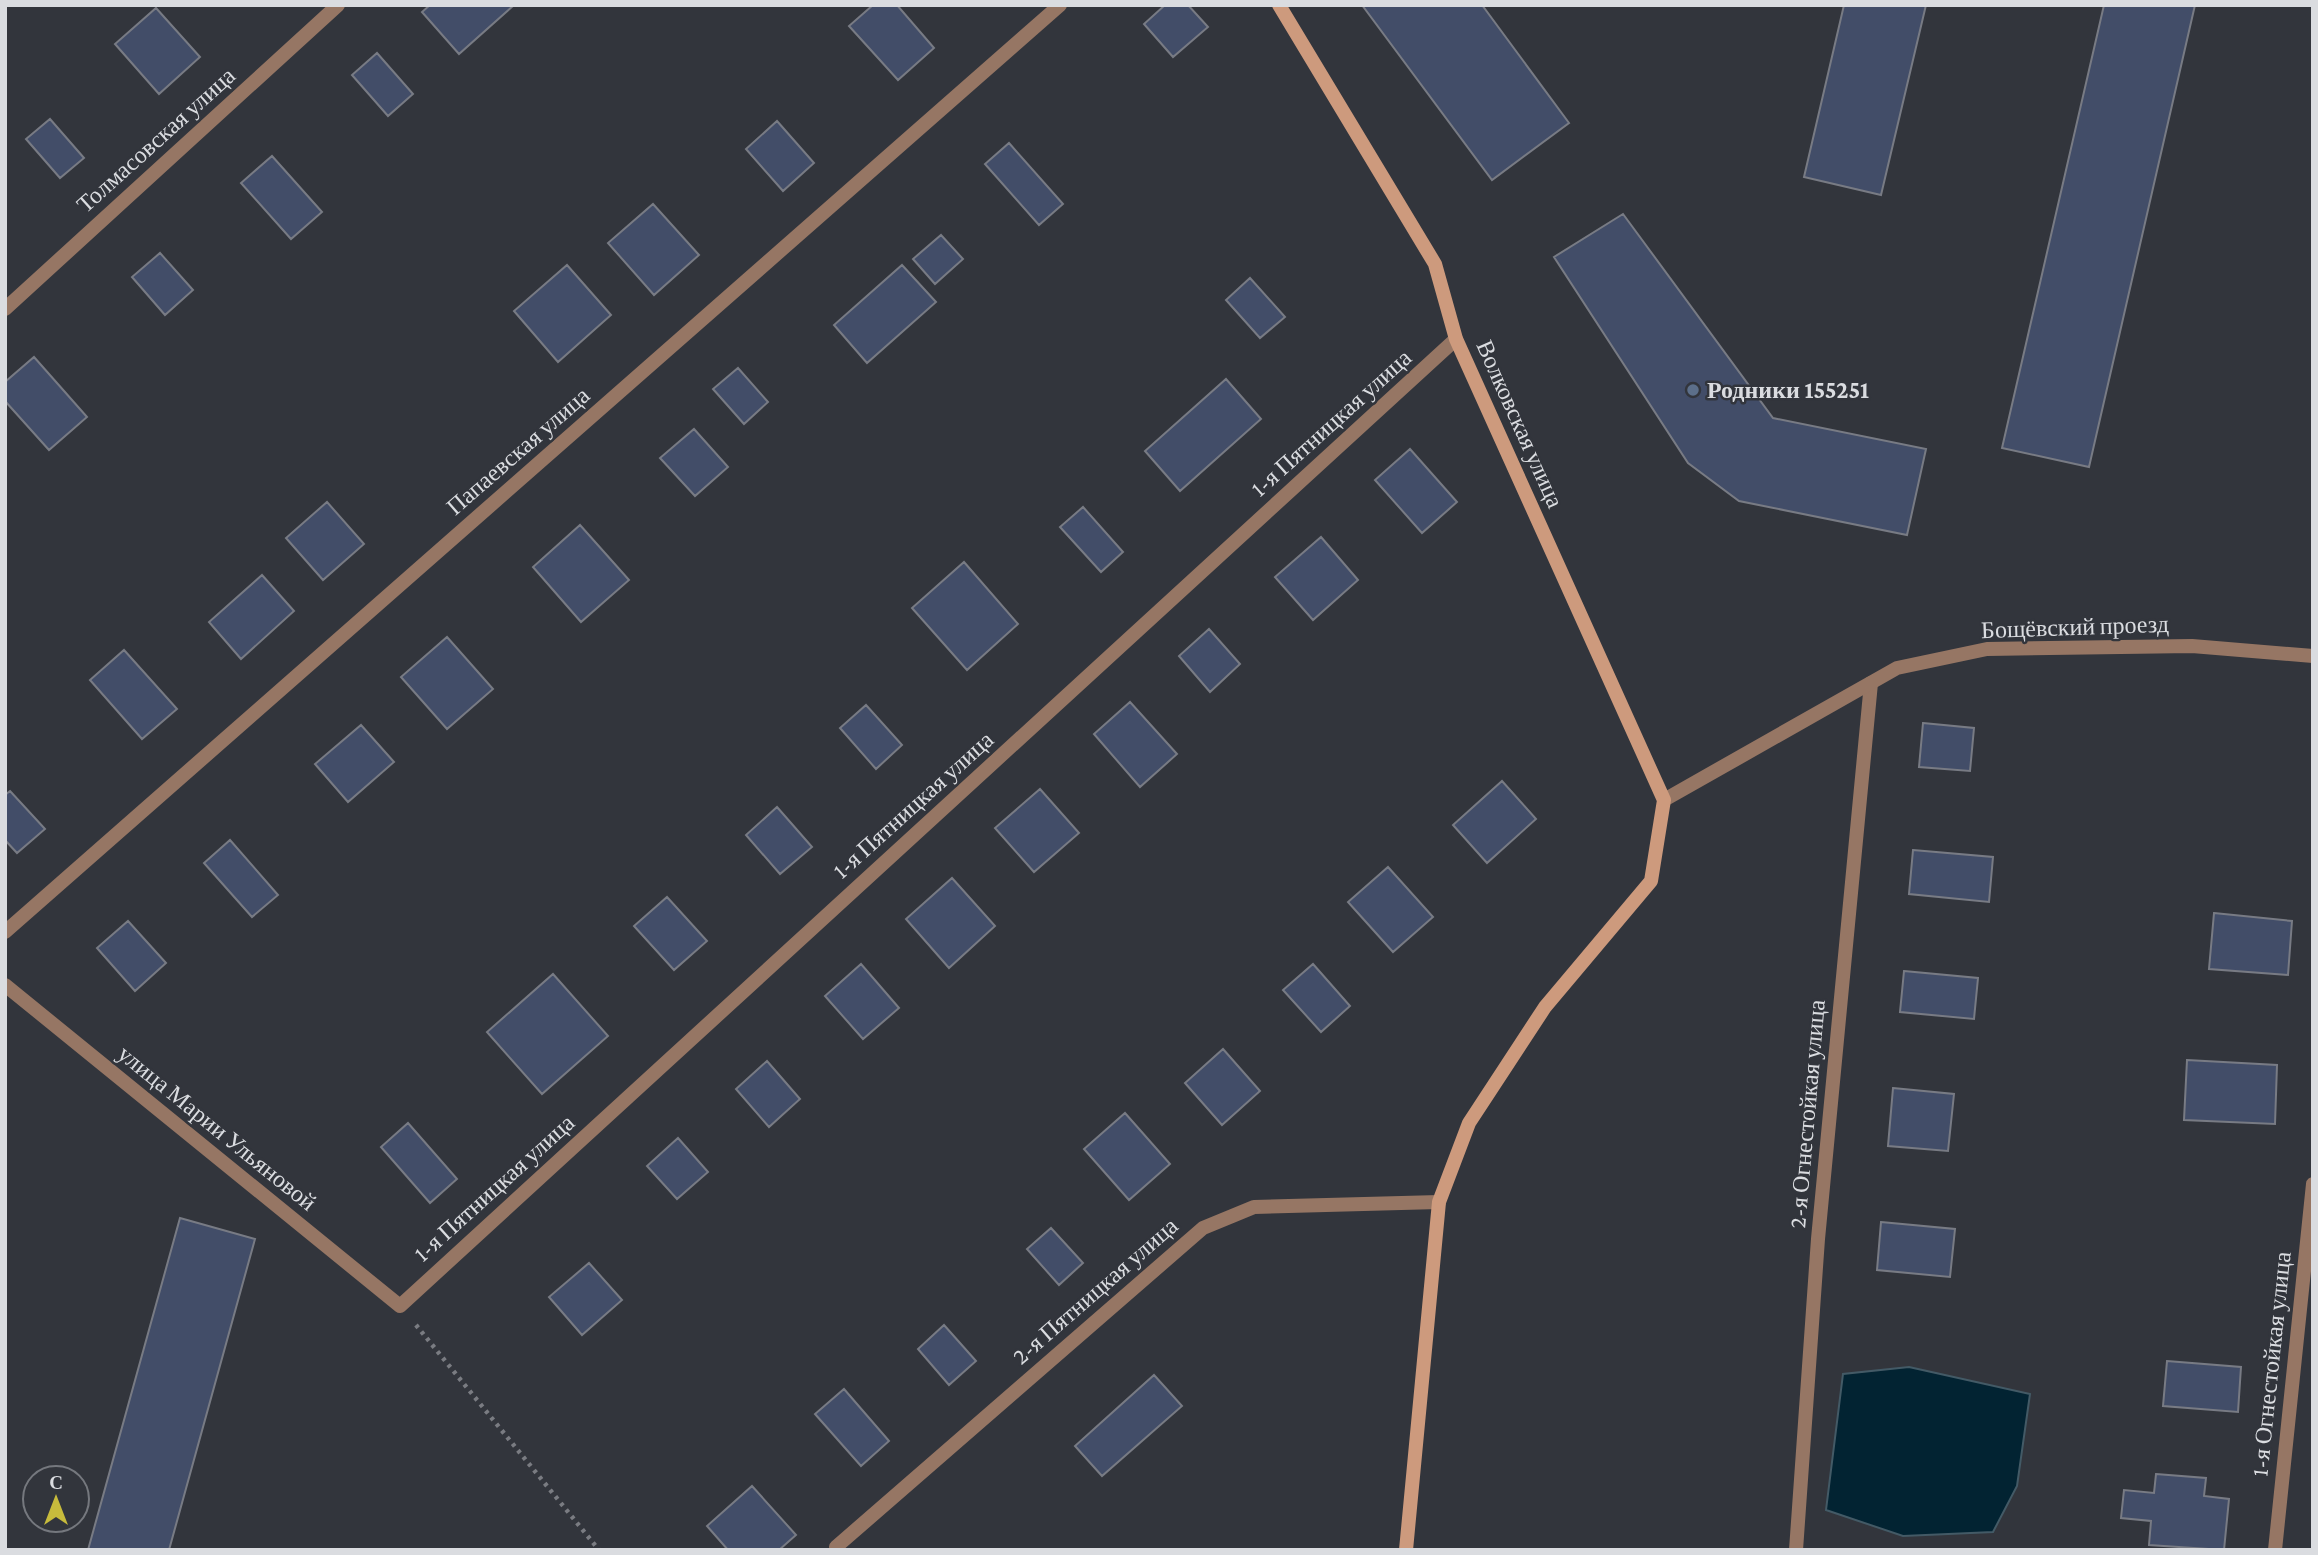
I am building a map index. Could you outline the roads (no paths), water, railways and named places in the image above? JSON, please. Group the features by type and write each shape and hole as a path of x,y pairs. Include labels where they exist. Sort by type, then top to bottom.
{"main road":[{"name":"Волковская улица","path":"1279,5 1434,264 1456,339 1664,800"},
{"path":"1406,1550 1439,1202 1469,1123 1545,1007 1651,881 1664,800"}],"street":[{"name":"Толмасовская улица","path":"5,309 338,5"},
{"name":"Папаевская улица","path":"5,932 1060,5"},
{"name":"1-я Пятницкая улица","path":"400,1306 1456,339"},
{"name":"Бощёвский проезд","path":"1664,800 1897,668 1987,649 2192,646 2313,656"},
{"name":"2-я Огнестойкая улица","path":"1796,1550 1818,1239 1871,683"},
{"name":"улица Марии Ульяновой","path":"5,985 400,1306"},
{"name":"1-я Огнестойкая улица","path":"2275,1550 2313,1184"},
{"name":"2-я Пятницкая улица","path":"836,1547 1203,1228 1254,1207 1439,1202"}],"water":[{"path":"1909,1367 2030,1394 2017,1486 1993,1532 1903,1536 1826,1510 1843,1374"}],"place":[{"name":"Родники 155251","path":"1693,390"}]}
